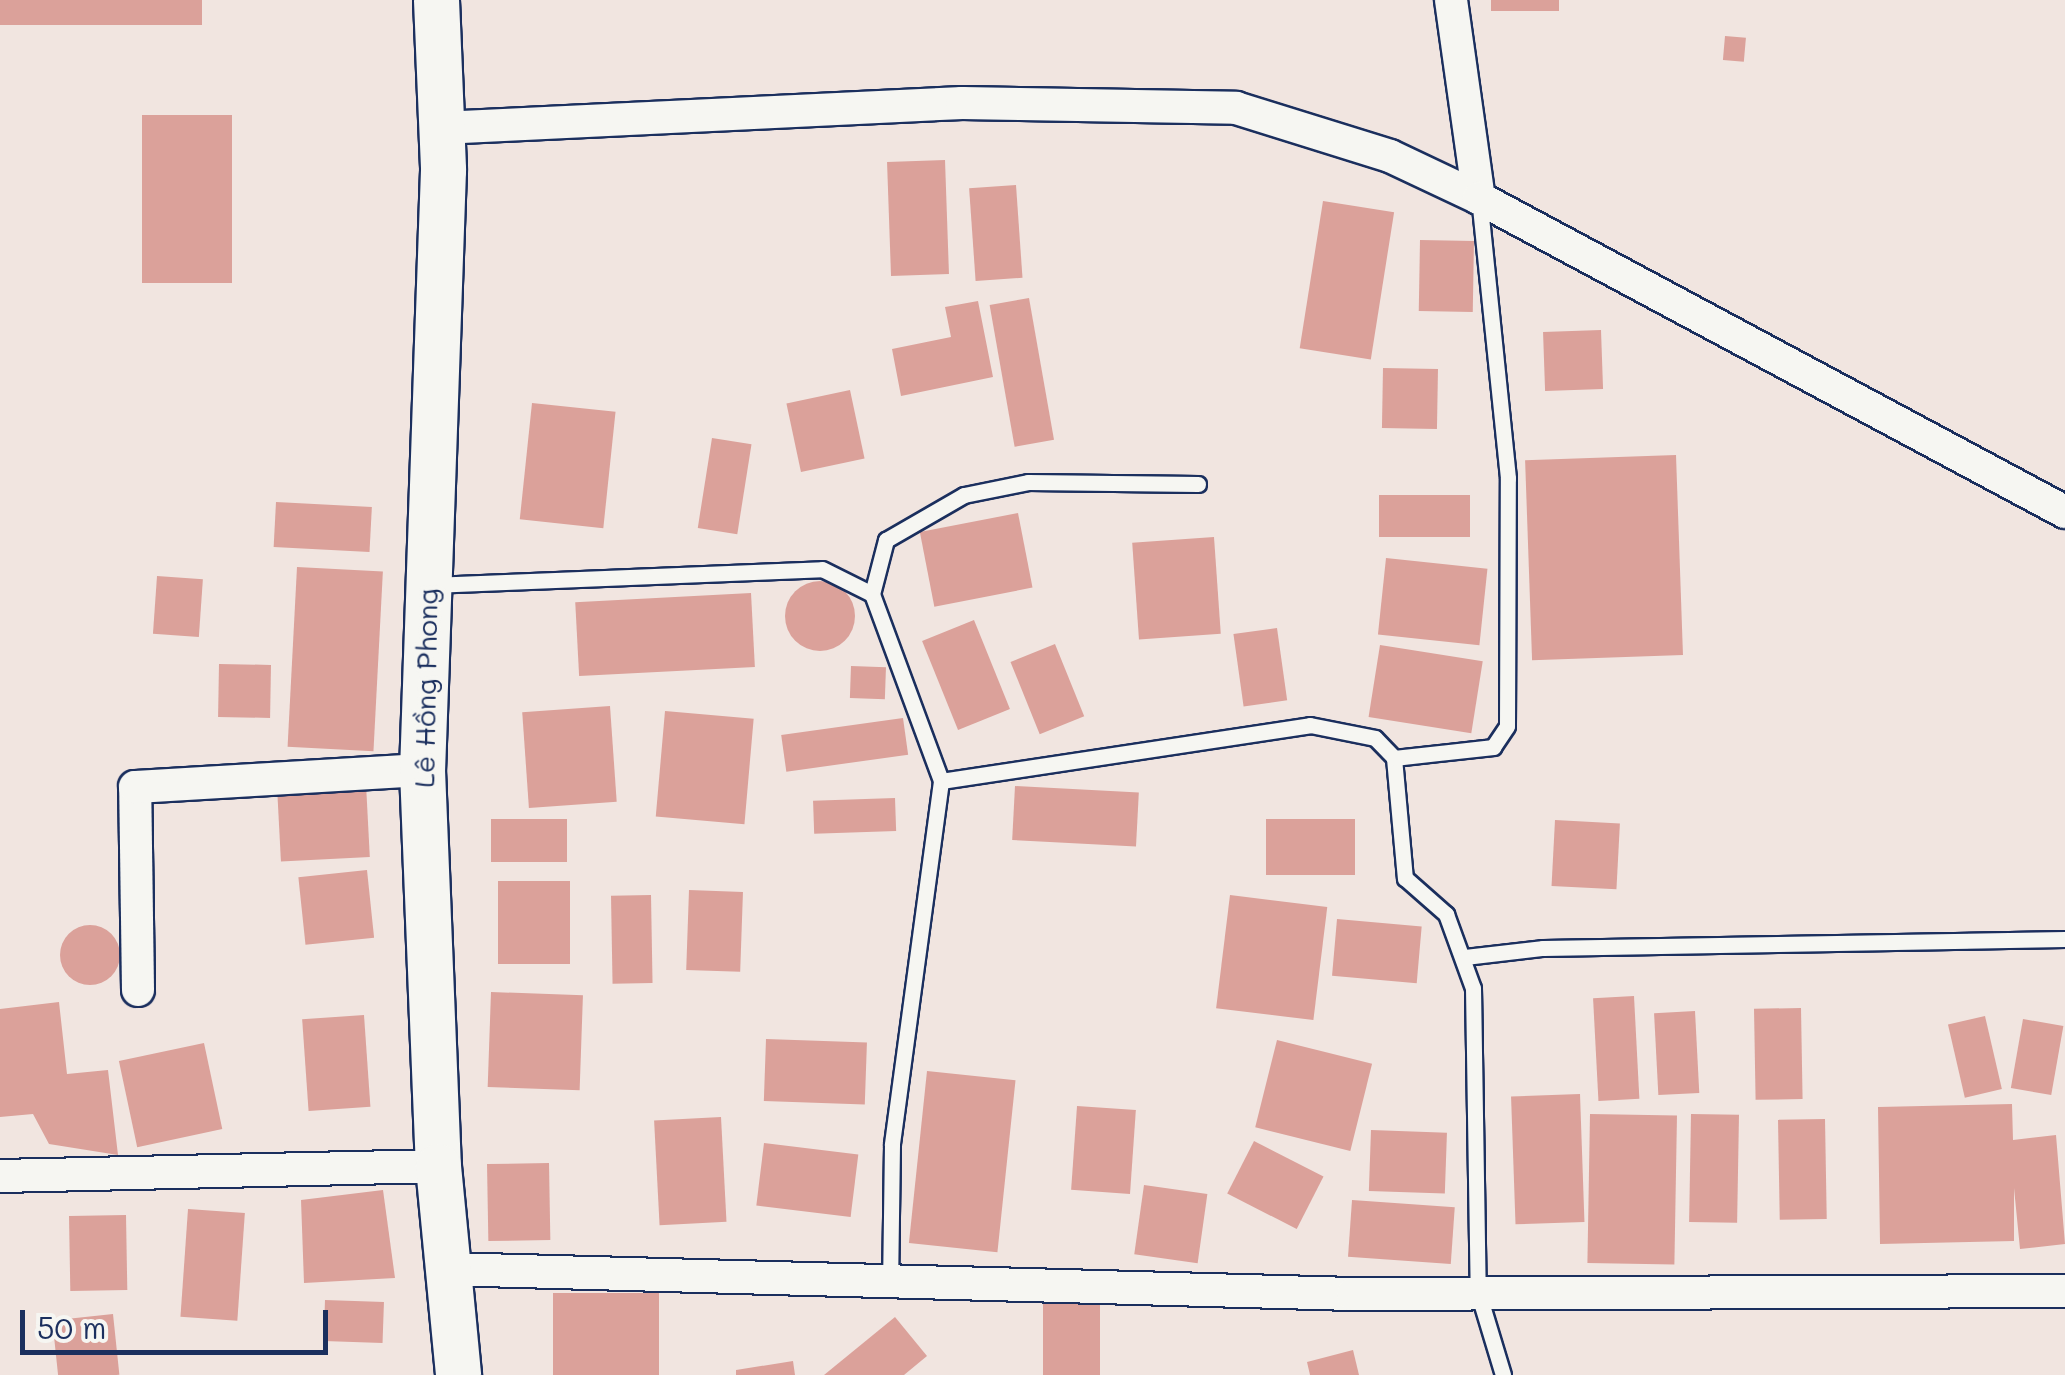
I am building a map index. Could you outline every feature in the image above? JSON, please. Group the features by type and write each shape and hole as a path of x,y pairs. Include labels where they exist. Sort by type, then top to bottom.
{"street":[{"name":"Lê Hồng Phong","path":"436,0 441,128 422,770 438,1166 458,1375"},
{"path":"1451,0 1479,198"},
{"path":"441,128 962,103 1236,108 1390,156 1479,198 2065,512"},
{"path":"138,990 134,787 422,770"},
{"path":"0,1176 438,1166"},
{"path":"446,1268 1478,1292 2065,1291"}],"lane":[{"path":"1394,758 1460,756 1493,747 1507,726 1508,478 1479,198"},
{"path":"890,1281 892,1145 941,781 872,594 876,551 964,495 1028,482 1198,484"},
{"path":"427,585 822,568 872,594"},
{"path":"941,781 1310,726 1375,738 1394,758 1406,878 1446,914 1465,957 1478,1292 1503,1375"},
{"path":"1465,957 1543,948 2065,939"}],"building":[{"path":"0,0 202,0 202,25 0,25"},
{"path":"1491,0 1559,0 1559,11 1491,11"},
{"path":"1725,36 1746,38 1744,62 1723,60"},
{"path":"142,115 232,115 232,283 142,283"},
{"path":"945,160 949,274 891,276 887,162"},
{"path":"1016,185 1022,278 976,281 969,188"},
{"path":"1323,201 1394,212 1371,359 1300,348"},
{"path":"1420,240 1474,241 1473,312 1419,311"},
{"path":"1029,298 1054,440 1015,447 990,305"},
{"path":"978,301 993,377 901,396 892,349 951,337 945,307"},
{"path":"1601,330 1603,389 1545,391 1543,332"},
{"path":"1383,368 1438,369 1437,429 1382,428"},
{"path":"850,390 865,458 801,472 786,404"},
{"path":"532,403 616,412 603,528 520,519"},
{"path":"712,438 752,444 737,534 698,528"},
{"path":"1676,455 1683,655 1532,660 1525,460"},
{"path":"1379,495 1470,495 1470,537 1379,537"},
{"path":"276,502 372,507 370,552 274,547"},
{"path":"1018,513 1033,588 934,607 920,532"},
{"path":"1214,537 1221,634 1139,639 1132,543"},
{"path":"1386,558 1487,569 1479,645 1378,635"},
{"path":"297,567 383,572 373,751 288,747"},
{"path":"157,576 203,579 199,637 153,634"},
{"path":"820,581 845,591 855,616 845,641 820,651 795,641 785,616 795,591"},
{"path":"751,593 755,667 579,676 575,602"},
{"path":"974,620 1010,709 958,730 922,641"},
{"path":"1277,628 1287,700 1244,706 1233,634"},
{"path":"1055,644 1084,716 1040,734 1010,662"},
{"path":"1380,645 1483,661 1471,733 1369,717"},
{"path":"219,664 271,665 270,718 218,717"},
{"path":"851,666 886,667 885,699 850,698"},
{"path":"610,706 617,802 529,808 522,712"},
{"path":"665,711 754,719 744,824 656,817"},
{"path":"903,718 908,755 786,772 781,735"},
{"path":"366,784 370,857 281,862 277,789"},
{"path":"1015,786 1139,792 1136,846 1012,840"},
{"path":"895,798 896,831 814,834 813,801"},
{"path":"491,819 567,819 567,862 491,862"},
{"path":"1266,819 1355,819 1355,875 1266,875"},
{"path":"1555,820 1620,823 1616,889 1552,886"},
{"path":"367,870 374,938 305,945 298,877"},
{"path":"498,881 570,881 570,964 498,964"},
{"path":"689,890 743,892 740,972 686,970"},
{"path":"651,895 653,983 613,984 611,896"},
{"path":"1230,895 1327,907 1313,1020 1216,1008"},
{"path":"1337,919 1422,926 1417,983 1332,976"},
{"path":"90,925 112,933 120,955 112,977 90,985 68,977 60,955 68,933"},
{"path":"491,992 583,995 580,1090 488,1087"},
{"path":"1634,996 1639,1099 1598,1101 1593,998"},
{"path":"59,1002 67,1074 108,1070 118,1155 49,1144 33,1114 0,1117 0,1009"},
{"path":"1801,1008 1803,1099 1756,1100 1754,1009"},
{"path":"1695,1011 1699,1093 1658,1095 1654,1013"},
{"path":"364,1015 370,1107 309,1111 302,1019"},
{"path":"1985,1016 2002,1089 1965,1098 1948,1025"},
{"path":"2023,1019 2063,1026 2051,1095 2011,1088"},
{"path":"766,1039 867,1043 865,1104 764,1101"},
{"path":"1277,1040 1372,1064 1350,1151 1255,1127"},
{"path":"204,1043 222,1129 137,1147 119,1061"},
{"path":"927,1071 1016,1080 997,1252 909,1243"},
{"path":"1580,1094 1584,1222 1516,1224 1511,1096"},
{"path":"2012,1104 2013,1140 2056,1135 2065,1244 2020,1249 2014,1188 2014,1241 1880,1244 1878,1107"},
{"path":"1077,1106 1136,1110 1130,1194 1071,1190"},
{"path":"1590,1114 1677,1116 1674,1264 1587,1263"},
{"path":"1691,1114 1739,1115 1737,1223 1689,1222"},
{"path":"721,1117 726,1222 660,1225 654,1121"},
{"path":"1825,1119 1827,1219 1780,1220 1778,1120"},
{"path":"1371,1130 1447,1133 1445,1194 1369,1191"},
{"path":"1254,1141 1323,1176 1297,1229 1227,1194"},
{"path":"764,1143 858,1155 851,1217 756,1206"},
{"path":"549,1163 550,1240 488,1241 487,1164"},
{"path":"1144,1185 1207,1194 1198,1263 1134,1254"},
{"path":"383,1190 395,1278 304,1283 301,1200"},
{"path":"1352,1200 1455,1207 1451,1264 1348,1257"},
{"path":"188,1209 245,1213 237,1321 180,1317"},
{"path":"126,1215 127,1290 70,1291 69,1216"},
{"path":"553,1293 659,1293 659,1375 553,1375"},
{"path":"325,1300 384,1302 383,1343 324,1341"},
{"path":"1043,1303 1100,1303 1100,1375 1043,1375"},
{"path":"113,1314 119,1375 58,1375 52,1320"},
{"path":"895,1317 927,1356 904,1375 824,1375"},
{"path":"1353,1350 1359,1375 1310,1375 1307,1362"},
{"path":"793,1361 795,1375 736,1375 736,1370"}]}
